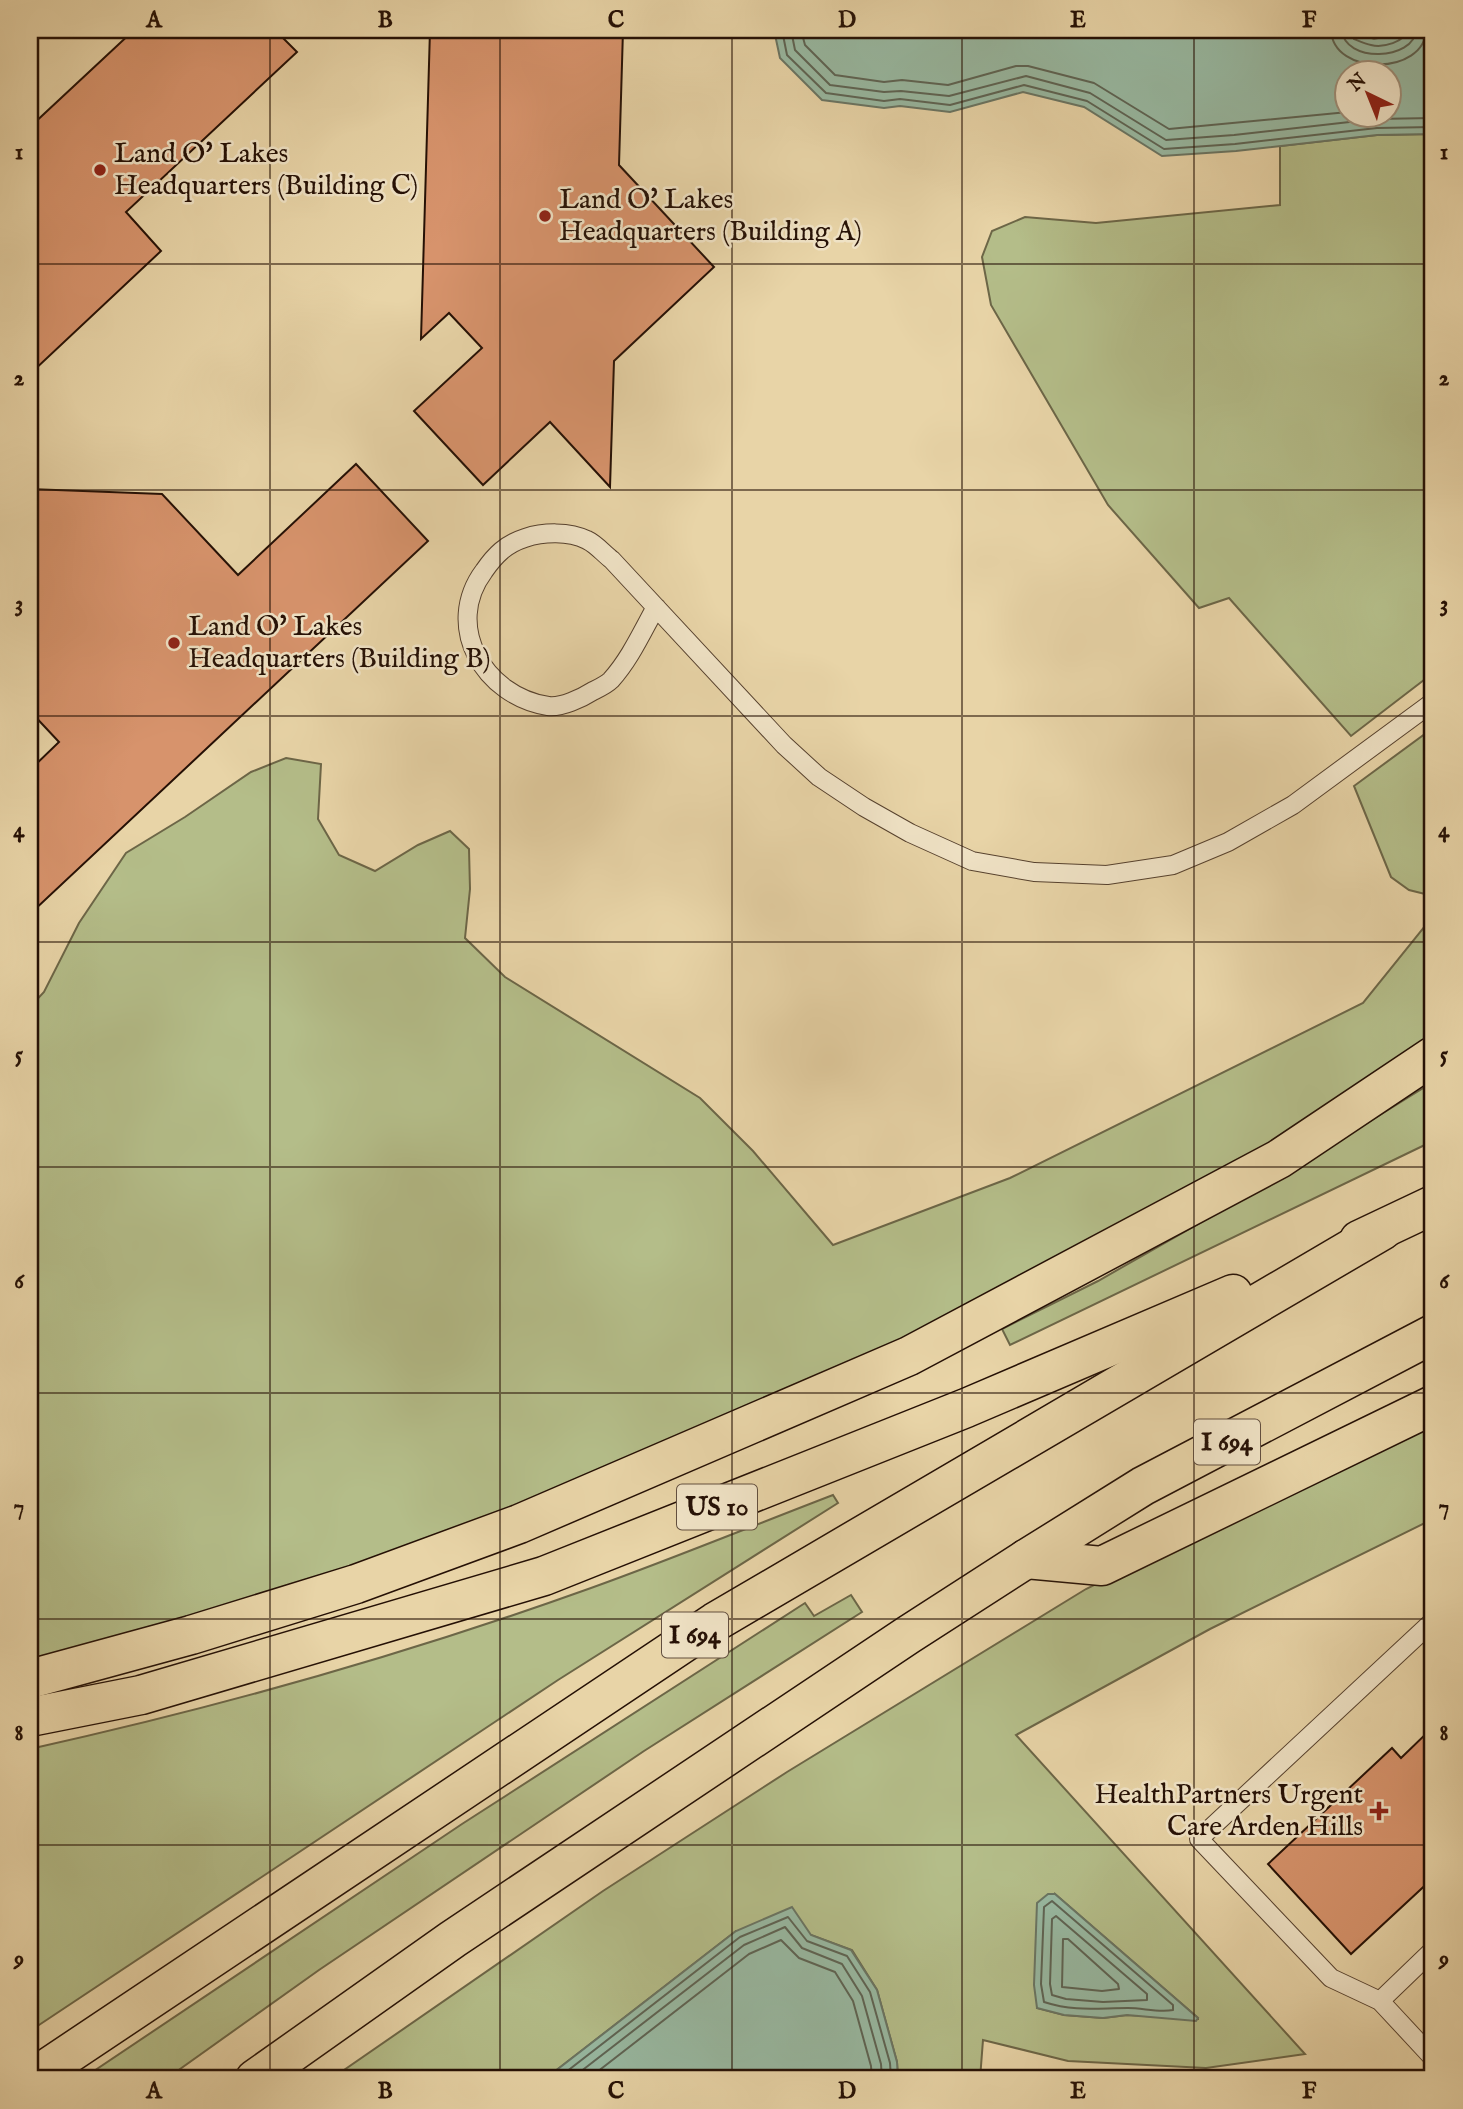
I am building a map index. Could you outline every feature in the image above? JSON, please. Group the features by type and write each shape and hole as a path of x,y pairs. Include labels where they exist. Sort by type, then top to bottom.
{"highway":[{"path":"30,1679 191,1635 355,1584 519,1524 909,1356 1279,1158 1433,1056"},
{"name":"I 694","path":"31,2079 715,1622 1382,1230 1433,1205"},
{"name":"US 10","path":"30,1717 141,1695 544,1576 966,1408 1382,1230"},
{"name":"I 694","path":"255,2079 453,1939 1026,1559 1143,1486 1433,1334"},
{"path":"1026,1559 1102,1566 1433,1405"}],"lane":[{"path":"656,607 632,650 609,682 581,698 550,707 516,695 489,676 471,648 467,611 476,582 498,553 519,540 539,533 558,533 587,540 612,561 656,607 784,745 820,777 909,833 972,861 1034,872 1108,875 1173,865 1217,846 1293,805 1433,702"},
{"path":"1433,1621 1199,1839 1331,1978 1380,2001 1433,2058"},
{"path":"1380,2001 1433,1950"}],"shaded area":[{"path":"1433,134 1433,673 1351,736 1229,598 1199,608 1108,505 991,305 982,257 992,231 1025,217 1096,223 1280,205 1280,146 1377,135"},
{"path":"1433,728 1433,896 1409,890 1391,877 1354,786"},
{"path":"286,758 321,764 318,819 339,855 375,871 418,845 450,831 469,849 470,889 465,938 505,977 700,1098 753,1151 833,1245 1010,1178 1363,1003 1433,916 1433,1038 1306,1121 1183,1195 1032,1275 730,1422 371,1562 39,1666 37,1654 30,1655 30,1007 44,992 79,923 126,853 251,772"},
{"path":"1433,1082 1433,1141 1010,1345 1002,1329 1098,1281 1277,1179"},
{"path":"1433,1418 1433,1519 1210,1629 1016,1735 1305,2054 1206,2068 1068,2061 983,2040 980,2079 898,2079 897,2062 877,1990 852,1950 811,1935 736,1931 545,2079 331,2079 603,1891 787,1772 1086,1589","holes":["1055,1894 1198,2018 1127,2015 1103,2018 1064,2015 1037,2008"]},
{"path":"833,1495 838,1503 558,1680 30,2031 30,1749 242,1697 383,1657 621,1577"},
{"path":"851,1595 862,1612 644,1751 319,1970 166,2079 82,2079 462,1824 805,1603 814,1616"}],"water":[{"path":"774,30 1349,30 1374,39 1413,30 1433,30 1433,134 1377,135 1236,151 1162,156 1084,107 1023,92 950,112 900,106 884,108 822,100 780,58"},
{"path":"1048,1894 1055,1894 1198,2018 1196,2021 1127,2015 1103,2018 1064,2015 1037,2008 1034,1985 1037,1903"},
{"path":"792,1907 811,1935 851,1950 877,1990 897,2062 898,2079 545,2079 736,1931"}],"building":[{"name":"Land O' Lakes Headquarters (Building C)","path":"134,30 275,30 297,52 126,212 161,251 30,374 30,127"},
{"name":"Land O' Lakes Headquarters (Building A)","path":"430,30 623,30 619,165 714,267 614,361 610,487 550,422 483,485 414,411 482,348 449,313 421,339"},
{"name":"Land O' Lakes Headquarters (Building B)","path":"356,464 428,541 30,914 30,770 59,742 30,711 30,489 162,494 238,575"},
{"name":"HealthPartners Urgent Care Arden Hills","path":"1433,1727 1433,1878 1351,1954 1268,1864 1392,1748 1401,1758"}],"place":[{"name":"Land O' Lakes Headquarters (Building C)","path":"100,170"},
{"name":"Land O' Lakes Headquarters (Building A)","path":"545,216"},
{"name":"Land O' Lakes Headquarters (Building B)","path":"174,643"},
{"name":"HealthPartners Urgent Care Arden Hills","path":"1379,1811"}]}
